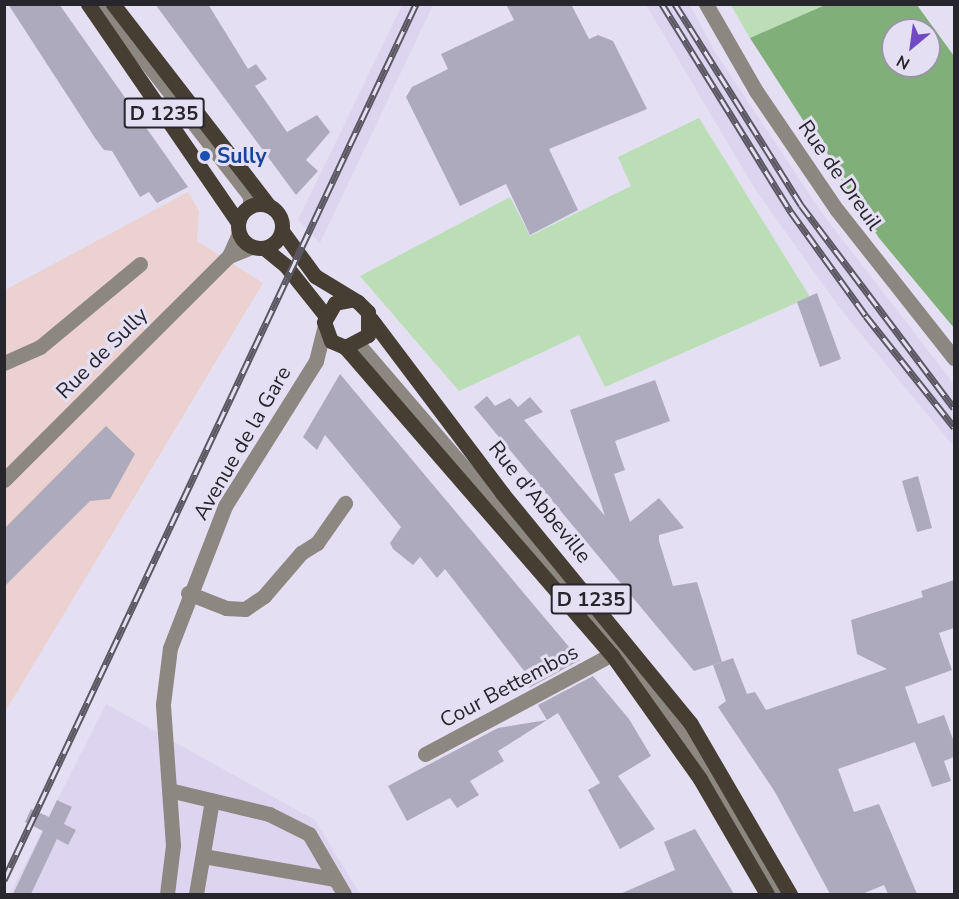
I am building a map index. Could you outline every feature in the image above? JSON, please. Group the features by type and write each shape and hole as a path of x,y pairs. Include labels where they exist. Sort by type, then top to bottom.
{"main road":[{"name":"D 1235","path":"88,4 239,228"},
{"name":"D 1235","path":"113,4 269,206"},
{"path":"250,206 269,206 280,216 282,231 292,251 303,264 328,288 364,307 371,319 368,335 348,345 324,322 297,279 286,266 258,247 239,228 250,206"},
{"path":"258,247 276,242 282,231"},
{"path":"324,322 335,303 351,300"},
{"name":"Rue d'Abbeville","path":"371,319 621,650 767,894"},
{"name":"Rue d'Abbeville","path":"348,345 621,650 691,724 790,894"}],"street":[{"path":"101,4 250,196 250,206"},
{"name":"Rue de Dreuil","path":"706,4 756,92 837,210 954,358"},
{"name":"Rue de Sully","path":"4,480 229,256 239,228"},
{"name":"Rue de Sully","path":"229,256 258,247"},
{"path":"4,363 40,347 140,264"},
{"name":"Avenue de la Gare","path":"167,894 173,845 163,704 170,648 188,593 225,506 316,361 324,322"},
{"path":"316,361 348,345"},
{"path":"188,593 226,608 245,609 264,596 301,553 317,543 345,503"},
{"path":"621,650 711,773 778,894"},
{"name":"Cour Bettembos","path":"425,754 621,650"},
{"path":"169,790 269,814 309,834 344,894"},
{"path":"196,894 212,800"},
{"path":"203,856 335,879"}],"shaded area":[{"path":"402,5 433,5 320,243 298,220"},
{"path":"646,5 690,5 715,52 822,213 954,384 954,447 842,311 755,189"},
{"path":"188,192 199,211 197,241 263,283 5,712 5,290"},
{"path":"106,704 315,820 360,894 10,894"}],"green space":[{"path":"731,5 825,5 750,38"},
{"path":"825,5 917,5 926,18 881,18 881,78 941,78 941,38 954,56 954,328 879,238 750,38"},
{"path":"699,118 810,297 605,387 579,335 459,391 360,276 510,197 530,236 631,186 618,157"}],"building":[{"path":"8,4 59,4 188,187 157,203 149,192 140,197 112,151 104,150 95,138"},
{"path":"155,4 208,4 248,69 256,64 267,79 255,86 287,132 317,115 330,132 306,160 318,171 296,195"},
{"path":"506,4 571,4 589,39 598,35 613,41 647,109 549,149 578,210 530,235 506,184 460,206 406,97 412,87 448,69 441,54 514,20"},
{"path":"817,293 841,359 820,367 797,302"},
{"path":"340,374 580,660 529,688 532,681 445,569 437,578 420,557 413,565 393,549 390,543 401,527 325,435 317,450 303,437"},
{"path":"655,380 670,421 615,441 625,470 614,474 630,522 659,498 684,528 659,535 659,541 673,586 697,582 722,662 694,671 474,407 487,396 495,406 510,398 518,407 530,397 543,412 524,420 605,516 570,410"},
{"path":"106,426 135,454 110,499 90,501 4,587 4,529"},
{"path":"918,476 932,528 917,532 902,481"},
{"path":"954,580 954,628 939,633 952,670 905,687 918,724 944,715 954,742 954,757 944,761 951,781 932,787 915,742 838,769 854,812 879,804 917,894 888,894 884,885 862,894 830,894 775,792 718,707 726,701 713,665 733,658 747,694 755,692 766,710 887,669 857,654 851,620 923,597 921,591"},
{"path":"593,676 629,719 651,756 618,776 655,829 620,849 588,790 600,783 558,713 547,720 538,705"},
{"path":"547,720 498,751 504,761 470,781 479,795 457,808 450,798 407,821 388,786 498,728"},
{"path":"57,800 72,807 64,824 76,830 68,845 57,839 31,894 13,894 43,831 25,822 31,809 49,817"},
{"path":"695,829 734,894 620,894 675,870 664,842"}],"railway":[{"path":"4,880 416,4"},
{"path":"662,4 791,212 866,316 954,427"},
{"path":"675,4 801,205 954,408"}],"place":[{"name":"Sully","path":"205,156"}]}
